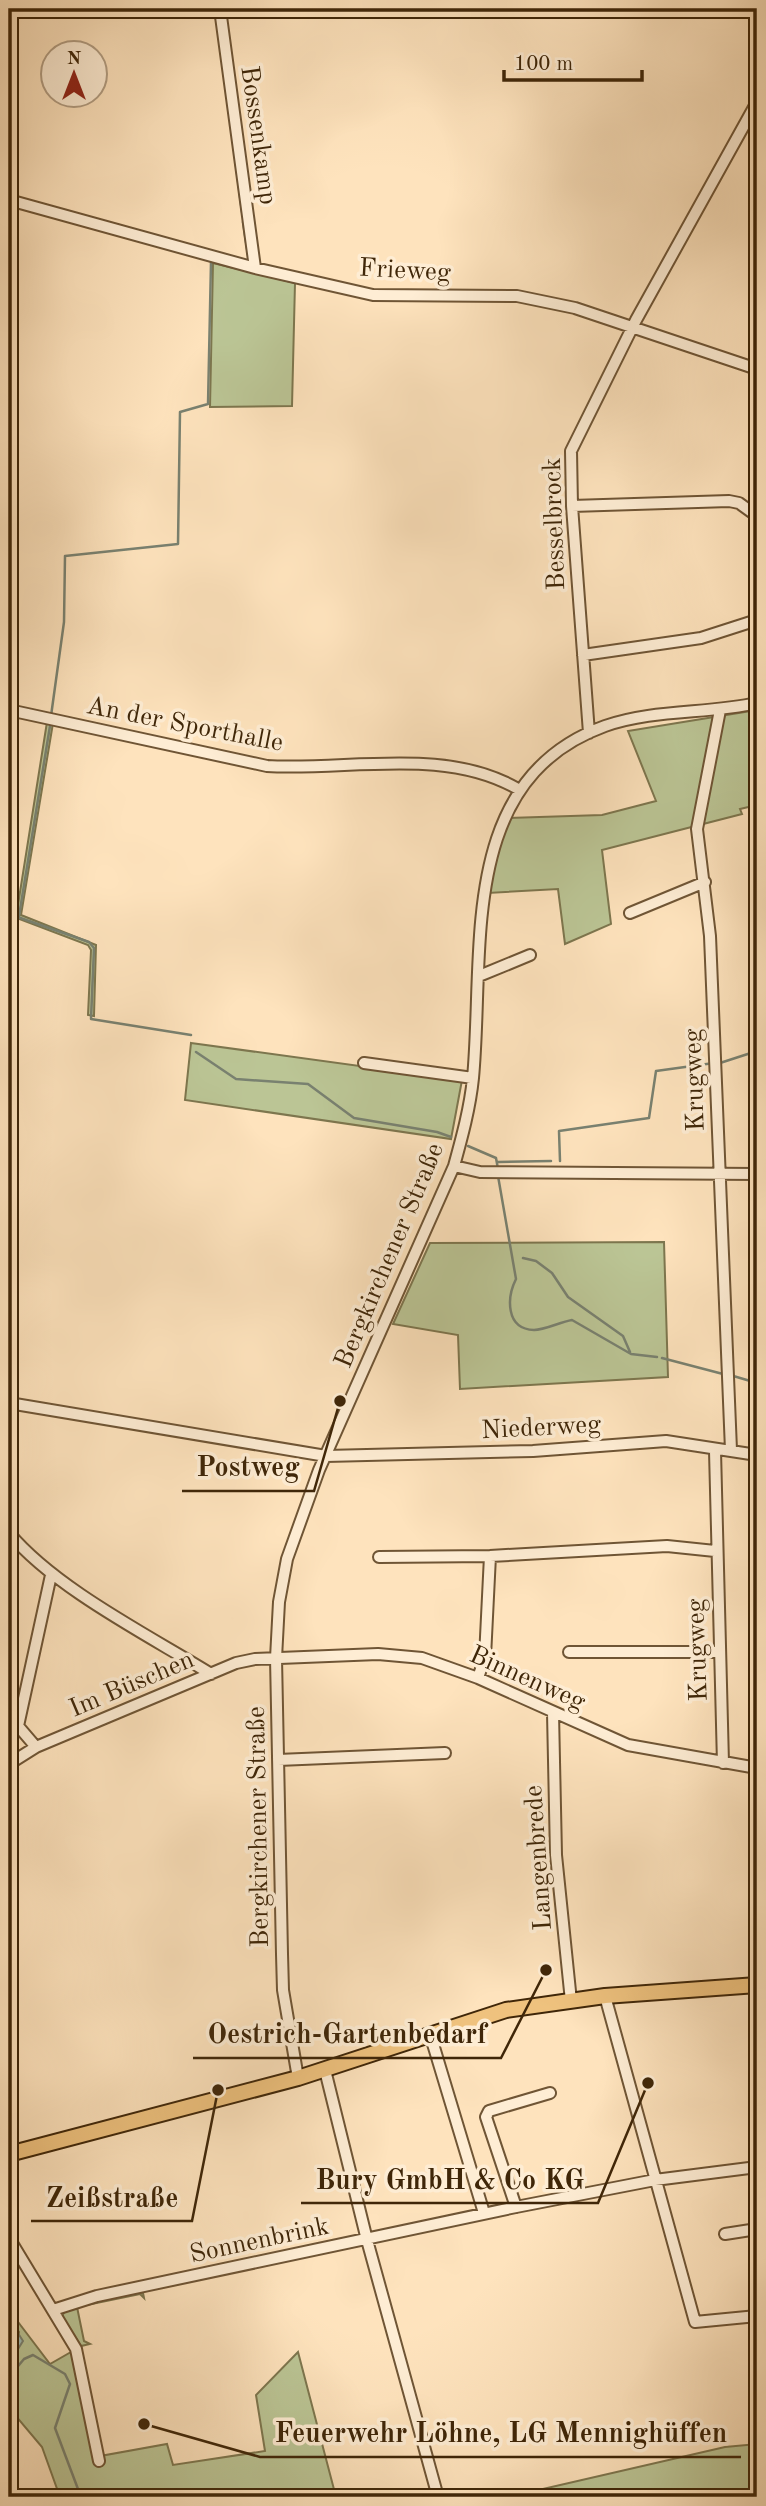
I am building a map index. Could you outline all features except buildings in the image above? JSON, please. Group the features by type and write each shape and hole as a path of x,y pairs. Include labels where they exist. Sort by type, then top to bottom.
{"main road":[{"path":"9,2154 298,2078 506,2010 605,1996 757,1985"}],"street":[{"name":"Bossenkamp","path":"219,9 255,268"},
{"name":"Besselbrock","path":"589,733 569,460 575,439 633,328 757,102"},
{"name":"Frieweg","path":"9,200 255,268 373,295 517,296 575,309 757,369"},
{"path":"572,506 729,501 740,503 757,516"},
{"path":"583,655 701,638 757,620"},
{"name":"Bergkirchener Straße","path":"298,2078 283,1990 276,1658 279,1602 287,1559 326,1456 454,1166 468,1114 473,1078 486,874 502,820 518,789 551,757 589,733 630,720 757,703"},
{"name":"An der Sporthalle","path":"9,710 267,766 304,768 407,762 489,777 518,789"},
{"name":"Krugweg","path":"720,710 697,829 710,936 731,1450"},
{"path":"630,913 705,882"},
{"path":"479,976 530,955"},
{"path":"364,1063 473,1078"},
{"path":"454,1166 497,1171 757,1174"},
{"name":"Niederweg","path":"9,1402 326,1456 533,1451 666,1441 715,1451 731,1450 757,1455"},
{"name":"Krugweg","path":"715,1451 715,1551 723,1763"},
{"path":"9,1533 24,1552 51,1575 211,1674"},
{"path":"379,1557 490,1556 667,1546 715,1551"},
{"path":"478,1678 485,1657 490,1556"},
{"path":"36,1747 13,1724 51,1575"},
{"path":"569,1652 719,1652"},
{"name":"Binnenweg","path":"276,1658 397,1655 422,1658 478,1678 628,1745 757,1768"},
{"name":"Im Büschen","path":"9,1764 36,1747 236,1663 276,1658"},
{"name":"Langenbrede","path":"553,1713 556,1855 571,2001"},
{"path":"278,1760 445,1753"},
{"path":"605,1996 695,2322 757,2316"},
{"path":"430,2034 484,2213"},
{"path":"325,2070 367,2241 439,2497"},
{"path":"516,2207 486,2117 489,2111 550,2093"},
{"name":"Sonnenbrink","path":"53,2310 110,2293 367,2241 484,2213 655,2180 756,2167 757,2180"},
{"path":"725,2234 757,2229"},
{"path":"9,2238 76,2349 99,2461"}],"green space":[{"path":"213,263 295,283 292,406 210,407"},
{"path":"757,710 757,805 740,809 742,814 602,850 611,924 565,944 558,889 488,893 507,818 602,815 656,801 628,731"},
{"path":"47,722 53,723 21,915 96,945 94,1016 88,1015 91,950 88,945 9,915 9,909 17,911"},
{"path":"191,1043 462,1080 451,1139 185,1100"},
{"path":"664,1242 668,1377 460,1389 458,1335 393,1324 430,1243"},
{"path":"143,2293 144,2298 140,2294 77,2307 84,2341 90,2344 81,2346 62,2316 66,2309"},
{"path":"9,2310 50,2364 78,2348 100,2456 167,2444 173,2465 265,2451 256,2395 298,2352 336,2497 60,2497 42,2447 9,2408 9,2357 13,2357 19,2332 9,2319"},
{"path":"757,2444 757,2497 508,2497 725,2447"}],"water":[{"path":"9,2319 23,2341 13,2357 9,2357"}],"waterway":[{"path":"232,134 242,212"},
{"path":"243,222 248,255"},
{"path":"51,716 64,622 65,556 178,544 180,412 208,404 211,262"},
{"path":"19,916 50,726"},
{"path":"9,914 89,942 94,948 91,1019 191,1035"},
{"path":"720,1063 757,1051"},
{"path":"196,1052 236,1079 308,1084 354,1118 437,1132 451,1137"},
{"path":"560,1161 559,1131 649,1118 656,1071 714,1063"},
{"path":"468,1146 496,1158 498,1169"},
{"path":"498,1162 551,1161"},
{"path":"498,1176 516,1279 511,1294 511,1311 518,1324 534,1330 572,1320 631,1354 657,1357"},
{"path":"523,1258 536,1261 552,1273 568,1297 623,1336 630,1352"},
{"path":"662,1358 723,1374"},
{"path":"730,1375 757,1383"},
{"path":"9,2377 24,2359 33,2355 65,2374 70,2384 55,2428 81,2497"}],"place":[{"name":"Postweg","path":"340,1401"},
{"name":"Oestrich-Gartenbedarf","path":"546,1970"},
{"name":"Bury GmbH & Co KG","path":"648,2083"},
{"name":"Zeißstraße","path":"218,2090"},
{"name":"Feuerwehr Löhne, LG Mennighüffen","path":"144,2424"}]}
